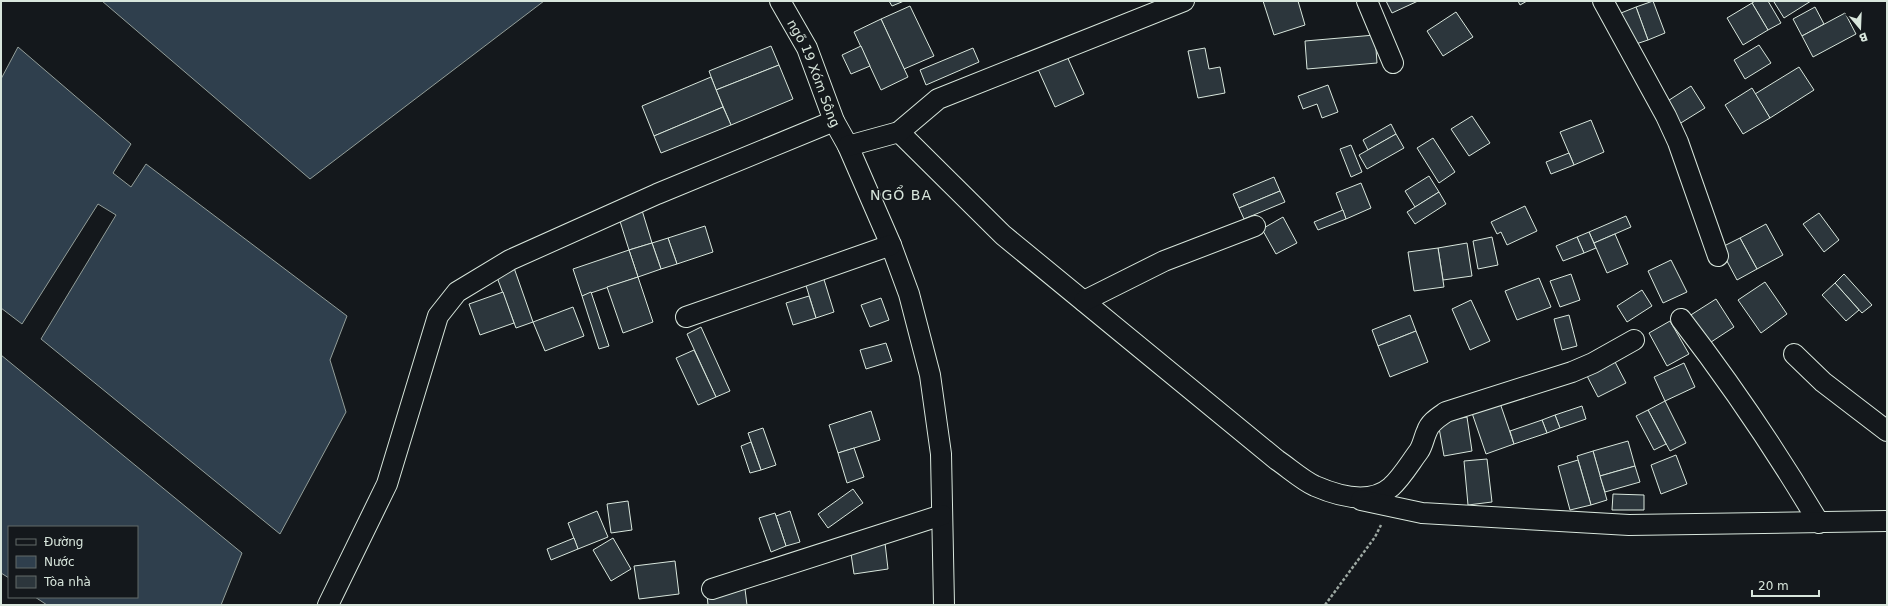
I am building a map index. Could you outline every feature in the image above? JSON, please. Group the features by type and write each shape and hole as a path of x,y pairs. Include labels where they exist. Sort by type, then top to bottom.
{"street":[{"name":"ngõ 19 Xóm Sông","path":"780,1 807,48 834,121 848,146 892,245 909,294 930,375 941,454 944,605"},
{"path":"848,146 899,132 938,99 1184,1"},
{"path":"1367,1 1393,63"},
{"path":"1603,1 1666,116 1678,142 1718,256"},
{"path":"328,605 387,484 438,316 457,292 510,260 671,188 834,121"},
{"path":"899,132 1003,235 1277,460 1314,486 1350,497 1422,513 1629,525 1887,521"},
{"path":"1084,301 1164,261 1255,226"},
{"path":"686,317 892,245"},
{"path":"1681,320 1712,359 1785,464 1819,522"},
{"path":"1350,497 1363,498 1379,495 1390,487 1404,472 1421,447 1427,429 1433,422 1446,412 1572,372 1593,363 1634,340"},
{"path":"1794,354 1823,382 1887,431"},
{"path":"712,589 942,515"}],"path":[{"path":"1325,605 1375,537 1390,507"}],"water":[{"path":"102,1 544,1 310,179"},
{"path":"18,47 131,144 113,173 131,187 146,164 347,316 330,360 346,412 280,534 41,339 116,215 98,204 22,324 1,308 1,79"},
{"path":"1,355 242,553 221,605 47,605 36,598 138,598 138,526 8,526 8,577 1,573"}],"building":[{"path":"889,1 904,1 892,6"},
{"path":"1263,1 1298,1 1305,25 1274,35"},
{"path":"1386,1 1418,1 1392,13"},
{"path":"1518,1 1527,1 1520,5"},
{"path":"1653,1 1665,33 1648,40 1636,7"},
{"path":"1755,1 1768,1 1781,23 1768,30 1752,3"},
{"path":"1811,1 1784,18 1774,2"},
{"path":"1752,3 1768,30 1743,45 1727,18"},
{"path":"910,6 934,56 904,69 881,19"},
{"path":"1636,7 1648,40 1633,45 1621,13"},
{"path":"1815,7 1824,24 1802,36 1793,19"},
{"path":"1456,12 1473,37 1443,56 1427,31"},
{"path":"1845,13 1856,34 1813,57 1802,36"},
{"path":"881,19 908,77 881,90 854,32"},
{"path":"1375,35 1377,63 1307,69 1305,41"},
{"path":"1759,45 1771,63 1745,79 1734,60"},
{"path":"771,46 779,65 716,90 709,71"},
{"path":"861,46 870,66 851,74 842,55"},
{"path":"973,48 979,62 926,85 920,70"},
{"path":"1205,48 1209,69 1220,67 1225,93 1198,98 1188,51"},
{"path":"1066,54 1084,94 1055,107 1037,67"},
{"path":"779,65 793,99 731,125 716,90"},
{"path":"1799,67 1814,90 1770,118 1755,94"},
{"path":"711,77 723,107 654,136 642,106"},
{"path":"1328,85 1338,112 1322,118 1317,104 1303,109 1298,96"},
{"path":"1691,86 1705,108 1676,126 1663,104"},
{"path":"1752,88 1770,118 1743,134 1725,105"},
{"path":"723,107 731,125 661,153 654,136"},
{"path":"1472,116 1490,143 1469,156 1451,129"},
{"path":"1591,120 1604,152 1574,165 1560,132"},
{"path":"1391,124 1396,134 1368,150 1363,140"},
{"path":"1396,134 1404,148 1367,169 1359,155"},
{"path":"1433,138 1455,172 1439,183 1417,148"},
{"path":"1351,145 1362,172 1351,177 1340,149"},
{"path":"1569,153 1574,165 1551,174 1546,162"},
{"path":"1429,176 1439,192 1415,207 1405,191"},
{"path":"1274,177 1280,191 1239,208 1233,194"},
{"path":"1361,183 1371,208 1346,219 1336,193"},
{"path":"1280,191 1285,202 1244,219 1239,208"},
{"path":"1439,192 1446,204 1415,224 1407,212"},
{"path":"1525,206 1537,231 1507,245 1501,232 1497,234 1491,222"},
{"path":"641,207 652,243 629,250 618,215"},
{"path":"1343,210 1346,219 1318,230 1314,222"},
{"path":"1819,213 1839,240 1824,252 1803,224"},
{"path":"1626,216 1631,227 1594,243 1589,232"},
{"path":"1283,217 1297,243 1276,254 1262,229"},
{"path":"1766,224 1783,255 1757,269 1740,238"},
{"path":"705,226 713,252 677,264 668,238"},
{"path":"1589,232 1596,248 1584,253 1577,237"},
{"path":"1615,234 1628,264 1607,273 1594,243"},
{"path":"1492,237 1498,265 1478,269 1473,241"},
{"path":"1577,237 1584,253 1563,261 1556,246"},
{"path":"668,238 677,264 661,269 652,243"},
{"path":"1740,238 1757,269 1737,280 1720,248"},
{"path":"652,243 661,269 638,277 629,250"},
{"path":"1467,243 1472,276 1443,280 1438,248"},
{"path":"1438,248 1444,287 1414,291 1408,252"},
{"path":"629,250 638,277 582,296 573,269"},
{"path":"1671,260 1687,292 1663,303 1648,271"},
{"path":"513,265 533,322 516,328 495,272"},
{"path":"822,273 834,312 816,318 804,279"},
{"path":"1571,274 1580,300 1560,307 1550,281"},
{"path":"1844,274 1872,305 1862,313 1835,283"},
{"path":"638,277 653,322 623,333 607,287"},
{"path":"1539,278 1551,307 1517,320 1505,291"},
{"path":"1765,282 1787,314 1761,333 1738,300"},
{"path":"1835,283 1859,310 1846,321 1822,295"},
{"path":"1642,290 1652,306 1627,322 1617,306"},
{"path":"503,292 514,323 480,335 469,304"},
{"path":"591,292 609,346 599,349 582,296"},
{"path":"809,296 816,318 793,325 786,303"},
{"path":"881,298 889,320 870,327 861,305"},
{"path":"1716,299 1734,327 1705,346 1686,318"},
{"path":"1471,300 1490,341 1470,350 1452,309"},
{"path":"573,307 584,336 545,351 533,322"},
{"path":"1410,315 1416,331 1378,346 1372,330"},
{"path":"1569,315 1577,346 1562,350 1554,319"},
{"path":"1670,321 1689,354 1667,366 1649,333"},
{"path":"701,327 730,391 716,397 687,334"},
{"path":"1416,331 1428,362 1390,377 1378,346"},
{"path":"886,343 892,361 866,369 860,350"},
{"path":"694,350 716,397 698,405 676,358"},
{"path":"1614,360 1626,383 1598,397 1586,374"},
{"path":"1684,363 1695,387 1665,401 1654,377"},
{"path":"1665,401 1686,443 1670,451 1648,410"},
{"path":"1500,403 1514,444 1486,454 1472,413"},
{"path":"1582,406 1586,419 1560,428 1555,415"},
{"path":"1648,410 1666,444 1654,450 1636,416"},
{"path":"871,411 880,440 838,453 829,425"},
{"path":"1555,415 1560,428 1547,433 1542,420"},
{"path":"1467,417 1472,451 1444,456 1438,422"},
{"path":"1542,420 1547,433 1514,444 1510,431"},
{"path":"763,428 776,465 761,470 748,433"},
{"path":"1628,441 1635,466 1600,476 1593,451"},
{"path":"751,442 761,470 750,473 741,446"},
{"path":"854,448 864,477 847,483 838,453"},
{"path":"1593,451 1607,500 1591,505 1577,456"},
{"path":"1676,455 1687,484 1661,494 1651,465"},
{"path":"1487,459 1492,502 1468,505 1464,461"},
{"path":"1578,460 1591,505 1570,510 1558,466"},
{"path":"1635,466 1640,482 1605,492 1600,476"},
{"path":"853,489 863,503 828,528 818,514"},
{"path":"1613,494 1644,495 1644,510 1612,510"},
{"path":"628,501 632,530 611,533 607,504"},
{"path":"597,511 608,537 578,549 568,523"},
{"path":"790,511 800,542 786,546 776,516"},
{"path":"775,513 786,546 771,552 759,518"},
{"path":"574,538 578,549 551,560 547,549"},
{"path":"613,538 631,569 611,581 593,550"},
{"path":"885,543 888,569 854,574 850,547"},
{"path":"675,561 679,594 639,599 634,566"},
{"path":"745,589 747,605 708,605 707,595"}],"district":[{"name":"NGỔ BA","path":"901,195"}]}
